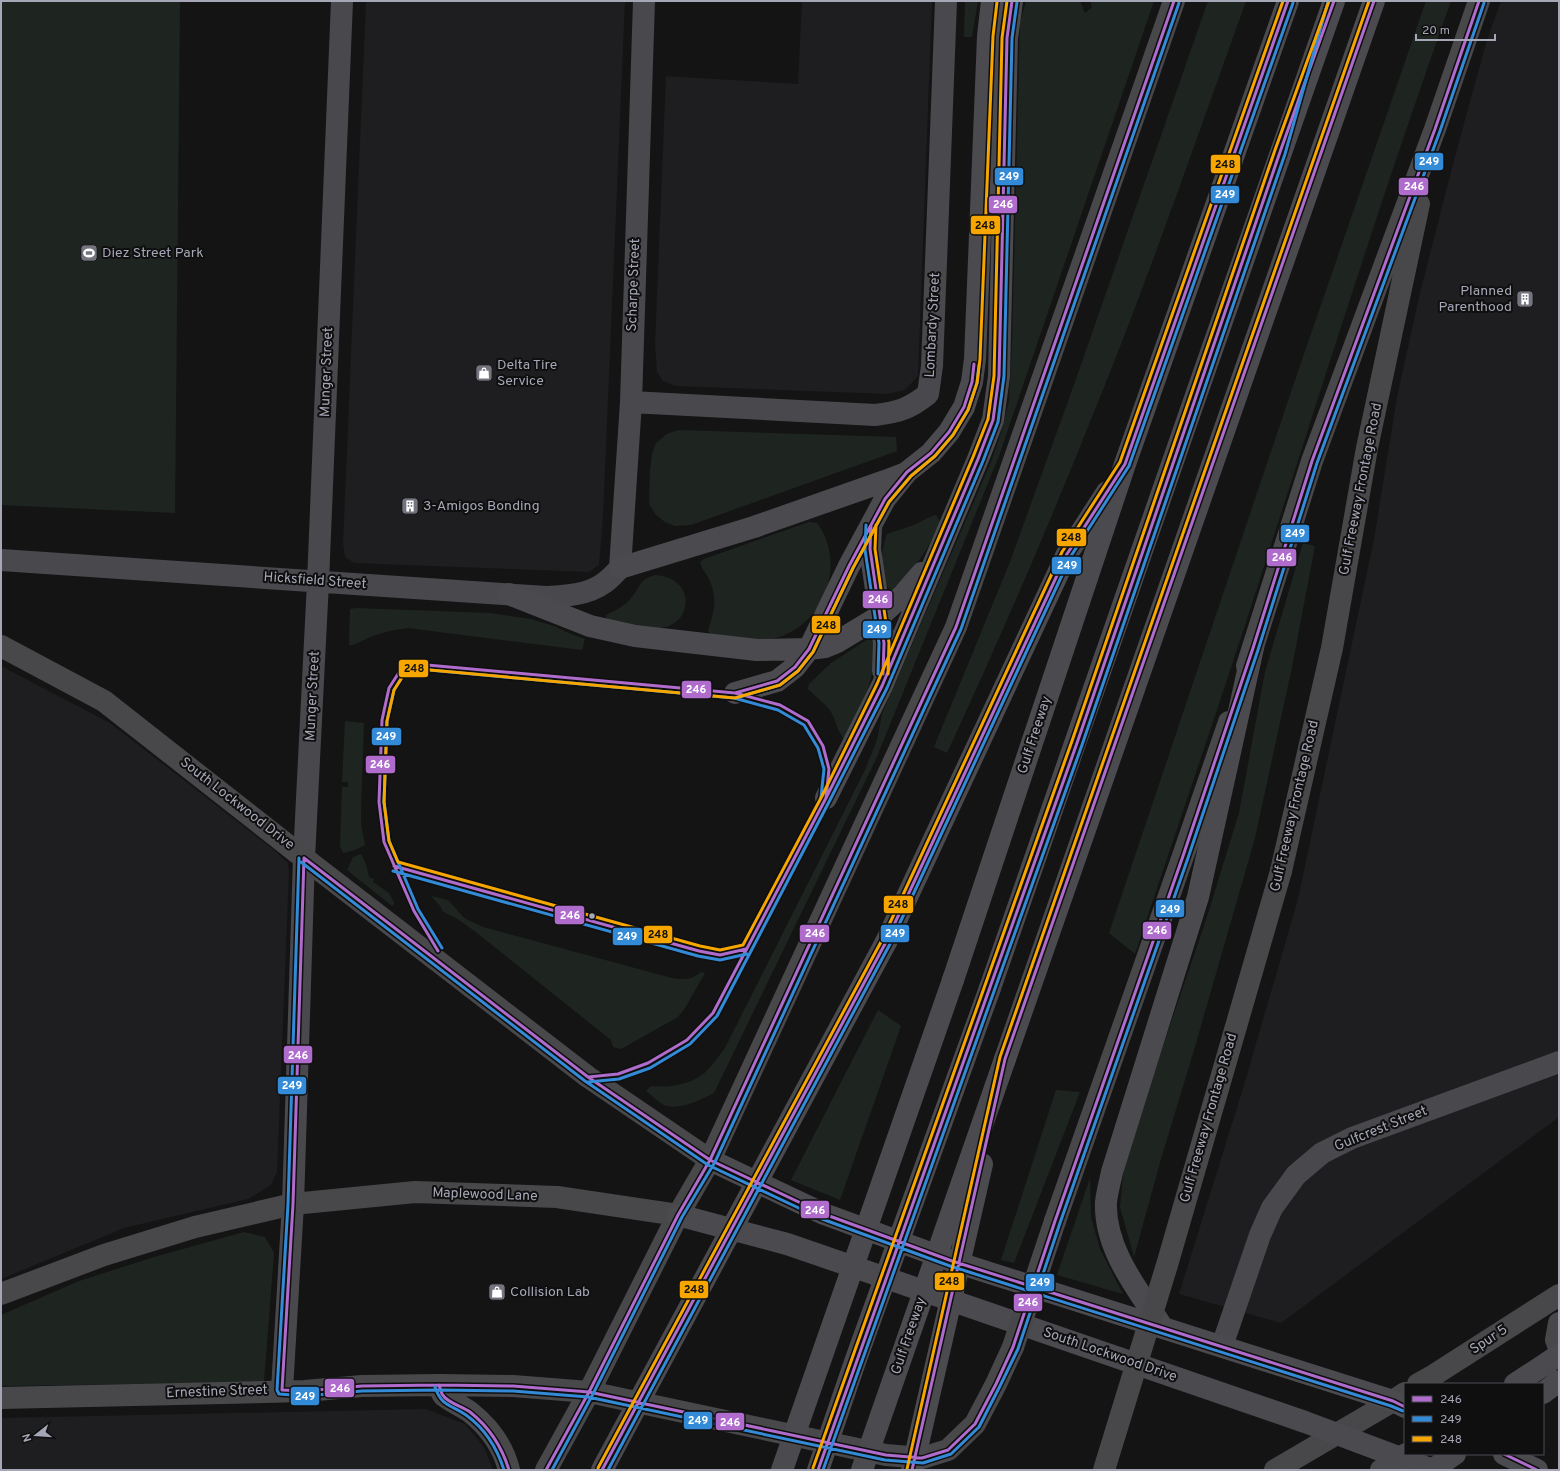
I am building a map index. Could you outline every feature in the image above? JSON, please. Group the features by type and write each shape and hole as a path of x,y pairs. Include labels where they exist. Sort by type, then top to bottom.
{"main road":[{"path":"826,798 882,686 993,420 998,384 998,37 992,1"},
{"path":"735,693 777,681 795,667 809,649 849,566 885,499 907,472 931,453 949,432 964,406 972,382 975,359 998,37 1012,1"},
{"path":"546,1470 589,1392 678,1215 710,1160 956,627 1174,1"},
{"name":"Gulf Freeway","path":"782,1470 953,980 1125,464 1288,1"},
{"path":"1280,152 1323,1"},
{"path":"818,1470 856,1359 1077,744 1280,152 1334,1"},
{"name":"Gulf Freeway","path":"862,1470 1374,1"},
{"name":"Gulf Freeway Frontage Road","path":"1013,1346 1055,1221 1184,856 1254,648 1312,461 1436,129 1479,1"},
{"name":"Gulf Freeway Frontage Road","path":"1104,1470 1167,1265 1281,871 1332,648 1367,448 1436,129"},
{"path":"602,1470 886,942 1067,554 1125,464"},
{"path":"620,568 754,527 885,482 907,472"},
{"path":"871,525 870,549 884,643 882,686"},
{"path":"509,594 590,626 635,636 757,650 809,649 825,647 837,642 880,616 903,595 933,563"},
{"name":"South Lockwood Drive","path":"1,646 104,701 304,858 588,1076 710,1160 824,1214 952,1262 1401,1400"},
{"path":"1163,1328 1117,1254 1108,1226 1106,1202 1112,1172 1198,897 1254,648"},
{"path":"912,1470 1005,1060"},
{"name":"Maplewood Lane","path":"293,1204 414,1192 557,1197 678,1215"},
{"path":"1,1294 104,1255 194,1227 293,1204"},
{"name":"South Lockwood Drive","path":"678,1215 787,1244 1336,1433 1432,1470"},
{"name":"Spur 5","path":"1420,1383 1559,1295"},
{"path":"1559,1323 1556,1340 1559,1348"},
{"name":"Ernestine Street","path":"1,1398 282,1390 305,1391 362,1386 513,1386 589,1392 886,1455 922,1458 948,1450 975,1424 996,1384 1013,1346"},
{"path":"1516,1383 1559,1355"},
{"path":"1544,1392 1559,1381"},
{"path":"440,1385 444,1396 470,1413 485,1426 497,1440 506,1456 508,1470"},
{"path":"1275,1470 1336,1433 1401,1400"},
{"path":"1382,1470 1404,1455"},
{"path":"1432,1470 1454,1455"},
{"path":"1506,1455 1537,1470"}],"street":[{"name":"Munger Street","path":"282,1390 293,1204 304,858 318,582 342,1"},
{"name":"Scharpe Street","path":"620,568 630,402 644,1"},
{"name":"Lombardy Street","path":"630,402 875,415 895,413 915,405 928,394 932,366 946,1"},
{"name":"Hicksfield Street","path":"1,560 546,597 570,595 589,590 603,584 620,568"},
{"name":"Gulfcrest Street","path":"1222,1346 1260,1235 1272,1208 1296,1175 1322,1153 1352,1138 1559,1062"}],"shaded area":[{"name":"Diez Street Park","path":"1,1 180,1 175,513 1,505"},
{"path":"366,1 625,1 603,516 599,565 589,572 354,563 345,557 343,543"},
{"path":"802,1 932,1 918,376 905,390 887,394 675,386 663,381 657,372 655,344 666,76 798,84"},
{"path":"965,1 978,1 972,37 964,37"},
{"path":"1026,1 1080,1 1085,13 1092,7 1090,1 1154,1 999,456 876,759 714,1093 683,1106 677,1107 664,1105 646,1091 651,1086 664,1087 691,1081 702,1075 725,1048 865,770 877,740 882,714 991,462 1001,433 1009,401 1012,343 1020,22"},
{"path":"1208,1 1246,1 1133,314 1113,365 1040,544 947,753 934,747 1010,562 1076,379"},
{"path":"1426,1 1451,1 1376,219 1243,631 1135,954 1109,933 1293,386"},
{"path":"1501,1 1559,1 1559,1117 1281,1323 1179,1294 1244,1085 1298,899 1374,539 1397,397 1420,293 1487,40"},
{"path":"678,430 896,437 897,451 691,525 675,526 665,522 656,515 649,504 650,471 652,454 656,443 667,434"},
{"path":"936,515 940,521 932,541 892,592 884,580 882,564 883,548 887,534 914,525"},
{"path":"809,522 817,523 826,538 830,555 830,572 827,588 820,603 810,617 797,628 782,636 765,640 747,640 712,635 708,631 714,605 712,586 700,562 704,559"},
{"path":"1303,543 1315,546 1292,667 1255,838 1161,1159 1134,1257 1120,1207 1125,1157 1206,920 1239,813 1265,672"},
{"path":"655,575 669,578 678,584 684,593 686,602 684,611 679,619 671,625 660,628 607,622 606,615 626,603 643,581"},
{"path":"350,609 490,613 531,619 554,626 585,639 582,650 408,628 380,634 349,645"},
{"path":"868,639 873,641 873,668 862,704 845,740 831,712 808,689 809,684 831,663"},
{"path":"1,666 110,723 274,850 288,863 289,872 277,1172 271,1185 248,1199 124,1228 1,1279"},
{"path":"345,721 364,723 361,824 365,845 355,850 343,853 340,846 342,787 348,787 348,782 342,782"},
{"path":"361,854 366,864 369,877 374,879 373,882 389,893 394,903 393,906 347,870 353,857"},
{"path":"431,896 448,900 464,918 483,927 672,978 688,979 701,972 705,973 685,1008 678,1017 621,1049 613,1047 611,1040 477,933 456,918 442,911 441,907"},
{"path":"878,1010 901,1026 840,1200 791,1180"},
{"path":"1056,1090 1080,1092 1014,1263 1001,1260"},
{"path":"1090,1178 1091,1217 1100,1249 1123,1294 1057,1275"},
{"path":"244,1232 265,1237 274,1253 264,1382 1,1386 1,1315 79,1281 154,1257"},
{"path":"426,1409 465,1424 484,1447 493,1470 1,1470 1,1418"}],"transit line":[{"name":"248","path":"997,2 993,36 980,359 977,383 968,410 953,435 935,456 911,476 889,502 853,568 813,652 798,671 780,685 735,698 408,668 394,690 387,721 384,802 389,841 398,862 700,946 720,950 743,945 822,796 877,684 988,419 994,376 1002,38 1007,1"},
{"name":"246","path":"588,1077 618,1074 648,1063 687,1040 713,1013 826,798 882,686 978,459 993,420 999,376 1007,38 1012,1"},
{"name":"246","path":"546,1470 589,1392 678,1215 710,1160 956,627 1174,1"},
{"name":"248","path":"598,1468 882,940 1062,552 1120,462 1283,1"},
{"name":"246","path":"602,1470 886,942 1067,554 1125,464 1288,1"},
{"name":"248","path":"813,1468 1072,741 1275,150 1329,1"},
{"name":"246","path":"818,1470 1077,743 1280,152 1334,1"},
{"name":"248","path":"907,1469 1000,1057 1369,1"},
{"name":"246","path":"912,1470 1005,1059 1374,1"},
{"name":"246","path":"304,858 293,1204 282,1390 305,1391 362,1386 439,1385 513,1386 589,1392 886,1455 922,1458 948,1450 975,1424 1013,1347 1055,1221 1183,856 1253,648 1312,461 1435,129 1479,1"},
{"name":"249","path":"588,1082 619,1079 650,1068 690,1044 717,1016 887,688 983,461 998,422 1004,376 1012,38 1017,2"},
{"name":"249","path":"823,1470 1082,745 1285,154 1328,2"},
{"name":"249","path":"552,1470 593,1394 682,1217 715,1162 961,629 1179,3"},
{"name":"249","path":"608,1470 890,944 1071,556 1129,466 1293,3"},
{"name":"249","path":"299,858 288,1204 277,1390 279,1394 305,1396 362,1391 439,1390 513,1391 588,1397 885,1460 923,1463 951,1454 979,1427 1018,1349 1060,1223 1188,858 1258,650 1317,463 1440,131 1484,3"},
{"name":"246","path":"735,693 777,681 795,667 809,649 849,566 885,499 907,472 931,453 949,432 964,407 972,382 974,364"},
{"name":"249","path":"736,698 780,685 798,671 813,652 853,568 889,502 911,476 935,456 953,435 968,410 977,383 979,365"},
{"name":"249","path":"866,525 865,550 879,643 878,674"},
{"name":"246","path":"871,525 870,549 884,643 883,674"},
{"name":"248","path":"876,525 875,549 889,643 888,674"},
{"name":"246","path":"438,951 414,911 384,842 379,802 382,720 389,688 405,663 735,693 780,705 808,721 823,746 829,769 826,798"},
{"name":"249","path":"442,948 418,909 389,841 384,802 387,721 394,690 408,668 734,698 778,710 804,725 818,748 824,769 821,797"},
{"name":"246","path":"304,858 588,1077 710,1160 824,1214 952,1261 1393,1401 1404,1406"},
{"name":"249","path":"301,862 585,1081 708,1165 822,1219 950,1266 1403,1411"},
{"name":"246","path":"394,866 699,951 720,955 746,949"},
{"name":"249","path":"393,871 698,956 720,960 747,954"},
{"name":"246","path":"439,1385 442,1394 447,1400 470,1412 489,1431 499,1445 509,1470"},
{"name":"249","path":"435,1387 444,1402 473,1420 484,1432 494,1446 504,1470"},
{"name":"246","path":"1506,1455 1537,1470"}],"place":[{"name":"Diez Street Park","path":"89,253"},
{"name":"Planned Parenthood","path":"1525,299"},
{"name":"Delta Tire Service","path":"484,373"},
{"name":"3-Amigos Bonding","path":"410,506"},
{"name":"Collision Lab","path":"497,1292"}]}
